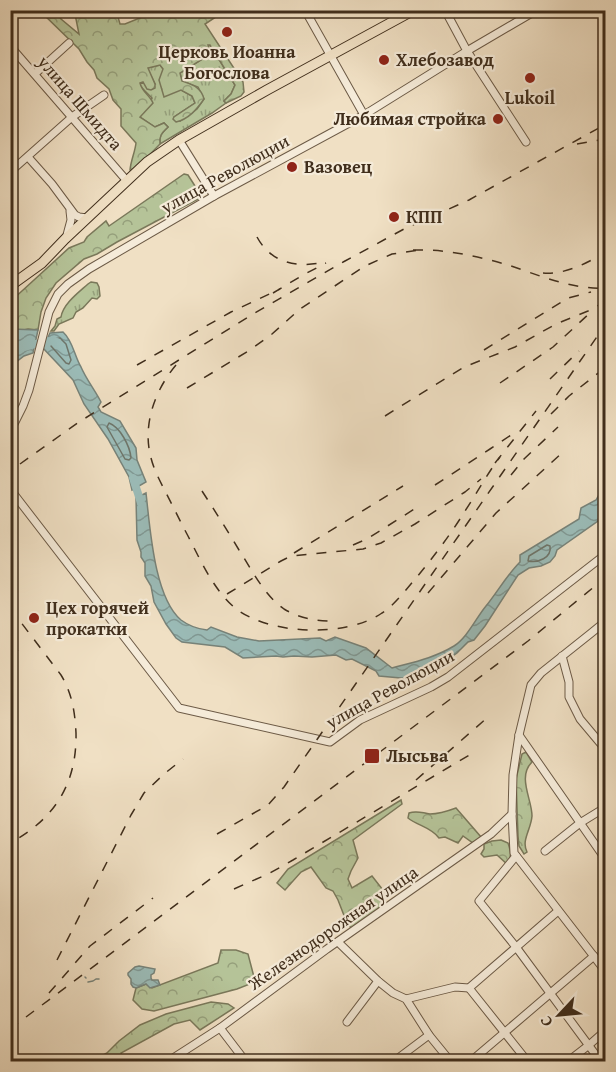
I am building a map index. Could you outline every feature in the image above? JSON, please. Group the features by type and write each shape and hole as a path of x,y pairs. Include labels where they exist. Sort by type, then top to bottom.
{"main road":[{"path":"10,286 42,263 147,162 179,140 414,10"}],"street":[{"path":"10,18 21,10"},
{"path":"305,10 364,115"},
{"path":"446,10 467,51 526,141"},
{"path":"517,10 522,19"},
{"name":"улица Революции","path":"10,432 27,398 49,312 61,291 79,276 214,196 364,115 537,10"},
{"path":"36,74 69,43"},
{"name":"улица Шмидта","path":"10,46 127,180"},
{"path":"10,172 72,117 104,95"},
{"path":"179,140 214,196"},
{"path":"28,157 75,215 87,218"},
{"path":"65,239 72,220 70,208"},
{"name":"улица Революции","path":"10,489 179,708 330,742 360,720 448,677 606,554"},
{"path":"606,621 541,673 531,685 519,735 513,775 512,814 514,854 594,956 603,962 606,972"},
{"path":"562,656 569,697 580,719 606,750"},
{"path":"519,735 606,860"},
{"path":"545,851 580,823 606,807"},
{"name":"Железнодорожная улица","path":"169,1061 220,1028 490,834 512,814"},
{"path":"516,856 479,901 602,1062"},
{"path":"406,999 455,987 469,988 558,911"},
{"path":"338,942 378,981 393,993 406,999 429,1035 451,1062"},
{"path":"470,1062 594,956"},
{"path":"347,1022 378,981"},
{"path":"469,988 528,1062"},
{"path":"220,1028 246,1062"},
{"path":"567,1062 606,1030"},
{"path":"393,1062 429,1035"}],"green space":[{"path":"40,11 55,11 79,34 75,14 72,11 135,11 118,17 120,24 125,24 157,11 225,11 205,24 243,82 244,92 241,96 226,103 224,101 231,94 235,85 208,45 210,52 180,73 182,81 199,89 204,99 189,116 176,122 174,117 195,103 192,96 181,90 164,97 159,80 163,69 160,65 148,68 155,88 147,89 143,82 140,83 153,103 140,117 155,127 164,123 168,127 161,134 160,144 133,172 130,170 136,143 121,126 121,109 113,100 109,89 97,78 79,49"},
{"path":"208,45 235,85 231,94 224,101 226,103 212,113 160,144 161,134 168,127 164,123 155,127 140,117 152,98 140,86 140,83 155,84 147,68 160,65 181,90 192,96 195,103 174,117 180,121 197,109 204,99 198,87 182,81 180,73 210,52"},
{"path":"184,174 188,175 202,197 84,259 56,283 46,298 38,330 28,329 11,333 11,301 69,248 84,242 106,221 109,226"},
{"path":"91,282 97,283 100,296 97,299 92,298 76,312 73,318 59,324 54,331 51,331 68,303"},
{"path":"526,752 532,762 525,781 532,816 525,843 527,852 524,854 519,846 516,779 522,754"},
{"path":"401,800 402,804 353,840 358,858 348,879 352,888 372,876 383,890 385,904 351,928 333,891 326,888 311,867 301,872 285,890 277,883 288,869"},
{"path":"456,808 481,837 473,843 463,836 458,843 445,837 439,838 432,831 408,818 409,813 412,812 433,814"},
{"path":"501,840 508,843 510,849 507,864 497,855 484,857 481,854 484,844"},
{"path":"221,950 236,950 248,954 254,977 250,984 154,1011 142,1009 133,1000 136,988 146,984 152,988 218,963"},
{"path":"211,1002 228,1004 234,1008 200,1030 190,1020 174,1024 121,1053 122,1055 112,1061 92,1061 107,1053 140,1025 166,1014"}],"water":[{"path":"12,329 38,330 33,353 24,356 11,366 11,333"},
{"path":"63,332 101,402 98,407 101,412 120,421 136,448 137,460 146,482 132,490 129,477 108,439 84,404 73,380 43,348 50,333"},
{"path":"146,493 159,579 172,609 181,620 197,628 207,630 211,627 237,637 259,641 320,638 326,641 335,637 366,648 392,668 431,657 459,642 520,562 520,555 579,519 581,508 596,500 600,493 605,493 605,516 557,550 550,562 529,568 518,575 474,640 468,642 457,653 430,672 412,679 379,676 376,671 352,659 346,660 336,655 243,658 225,647 182,642 176,638 154,602 151,586 145,576 145,563 141,557 137,540 136,498"},
{"path":"139,966 155,969 151,978 158,980 160,985 150,988 146,984 133,987 128,973"}],"waterway":[{"name":"Лысьва","path":"10,356 14,350 46,341 57,342"},
{"name":"Лысьва","path":"133,478 142,506"},
{"path":"88,982 99,979"}],"railway":[{"path":"20,464 79,422 253,314 404,229 469,200 606,124"},
{"path":"577,144 606,139"},
{"path":"257,237 269,252 283,261 301,264 320,263"},
{"path":"413,250 473,256 568,284 606,288"},
{"path":"187,388 250,350 300,309 365,266 392,254 419,250"},
{"path":"543,273 568,270 606,252"},
{"path":"273,293 326,263"},
{"path":"137,365 231,312 280,289"},
{"path":"484,350 568,298 591,292"},
{"path":"385,416 464,367 515,347 556,324 606,301"},
{"path":"500,383 553,347 591,312"},
{"path":"217,834 268,805 284,787 601,331"},
{"path":"550,379 579,351"},
{"path":"176,365 156,397 149,421 149,446 154,467 203,565 220,592 235,608 267,624 287,628 329,630 349,627 382,613 401,596 436,553 500,457"},
{"path":"551,414 569,396 606,367"},
{"path":"495,463 536,411"},
{"path":"511,475 524,459 558,427"},
{"path":"435,485 511,435"},
{"path":"428,593 496,513 562,453"},
{"path":"227,594 291,556 363,549 381,543 415,524 481,479"},
{"path":"294,553 403,486"},
{"path":"202,491 270,597 284,609 301,617 333,621"},
{"path":"353,545 367,539 416,508"},
{"path":"10,1029 528,641 606,577"},
{"path":"10,608 65,682 72,703 76,733 72,768 60,798 39,823 10,843"},
{"path":"10,656 22,647"},
{"path":"416,780 488,717"},
{"path":"234,889 293,860 471,754"},
{"path":"57,960 144,793 183,759"},
{"path":"49,993 90,946 153,898"}],"place":[{"name":"Церковь Иоанна Богослова","path":"227,32"},
{"name":"Хлебозавод","path":"384,60"},
{"name":"Lukoil","path":"530,78"},
{"name":"Любимая стройка","path":"498,119"},
{"name":"Вазовец","path":"292,167"},
{"name":"КПП","path":"394,217"},
{"name":"Цех горячей прокатки","path":"34,618"},
{"name":"Лысьва","path":"372,756"}]}
